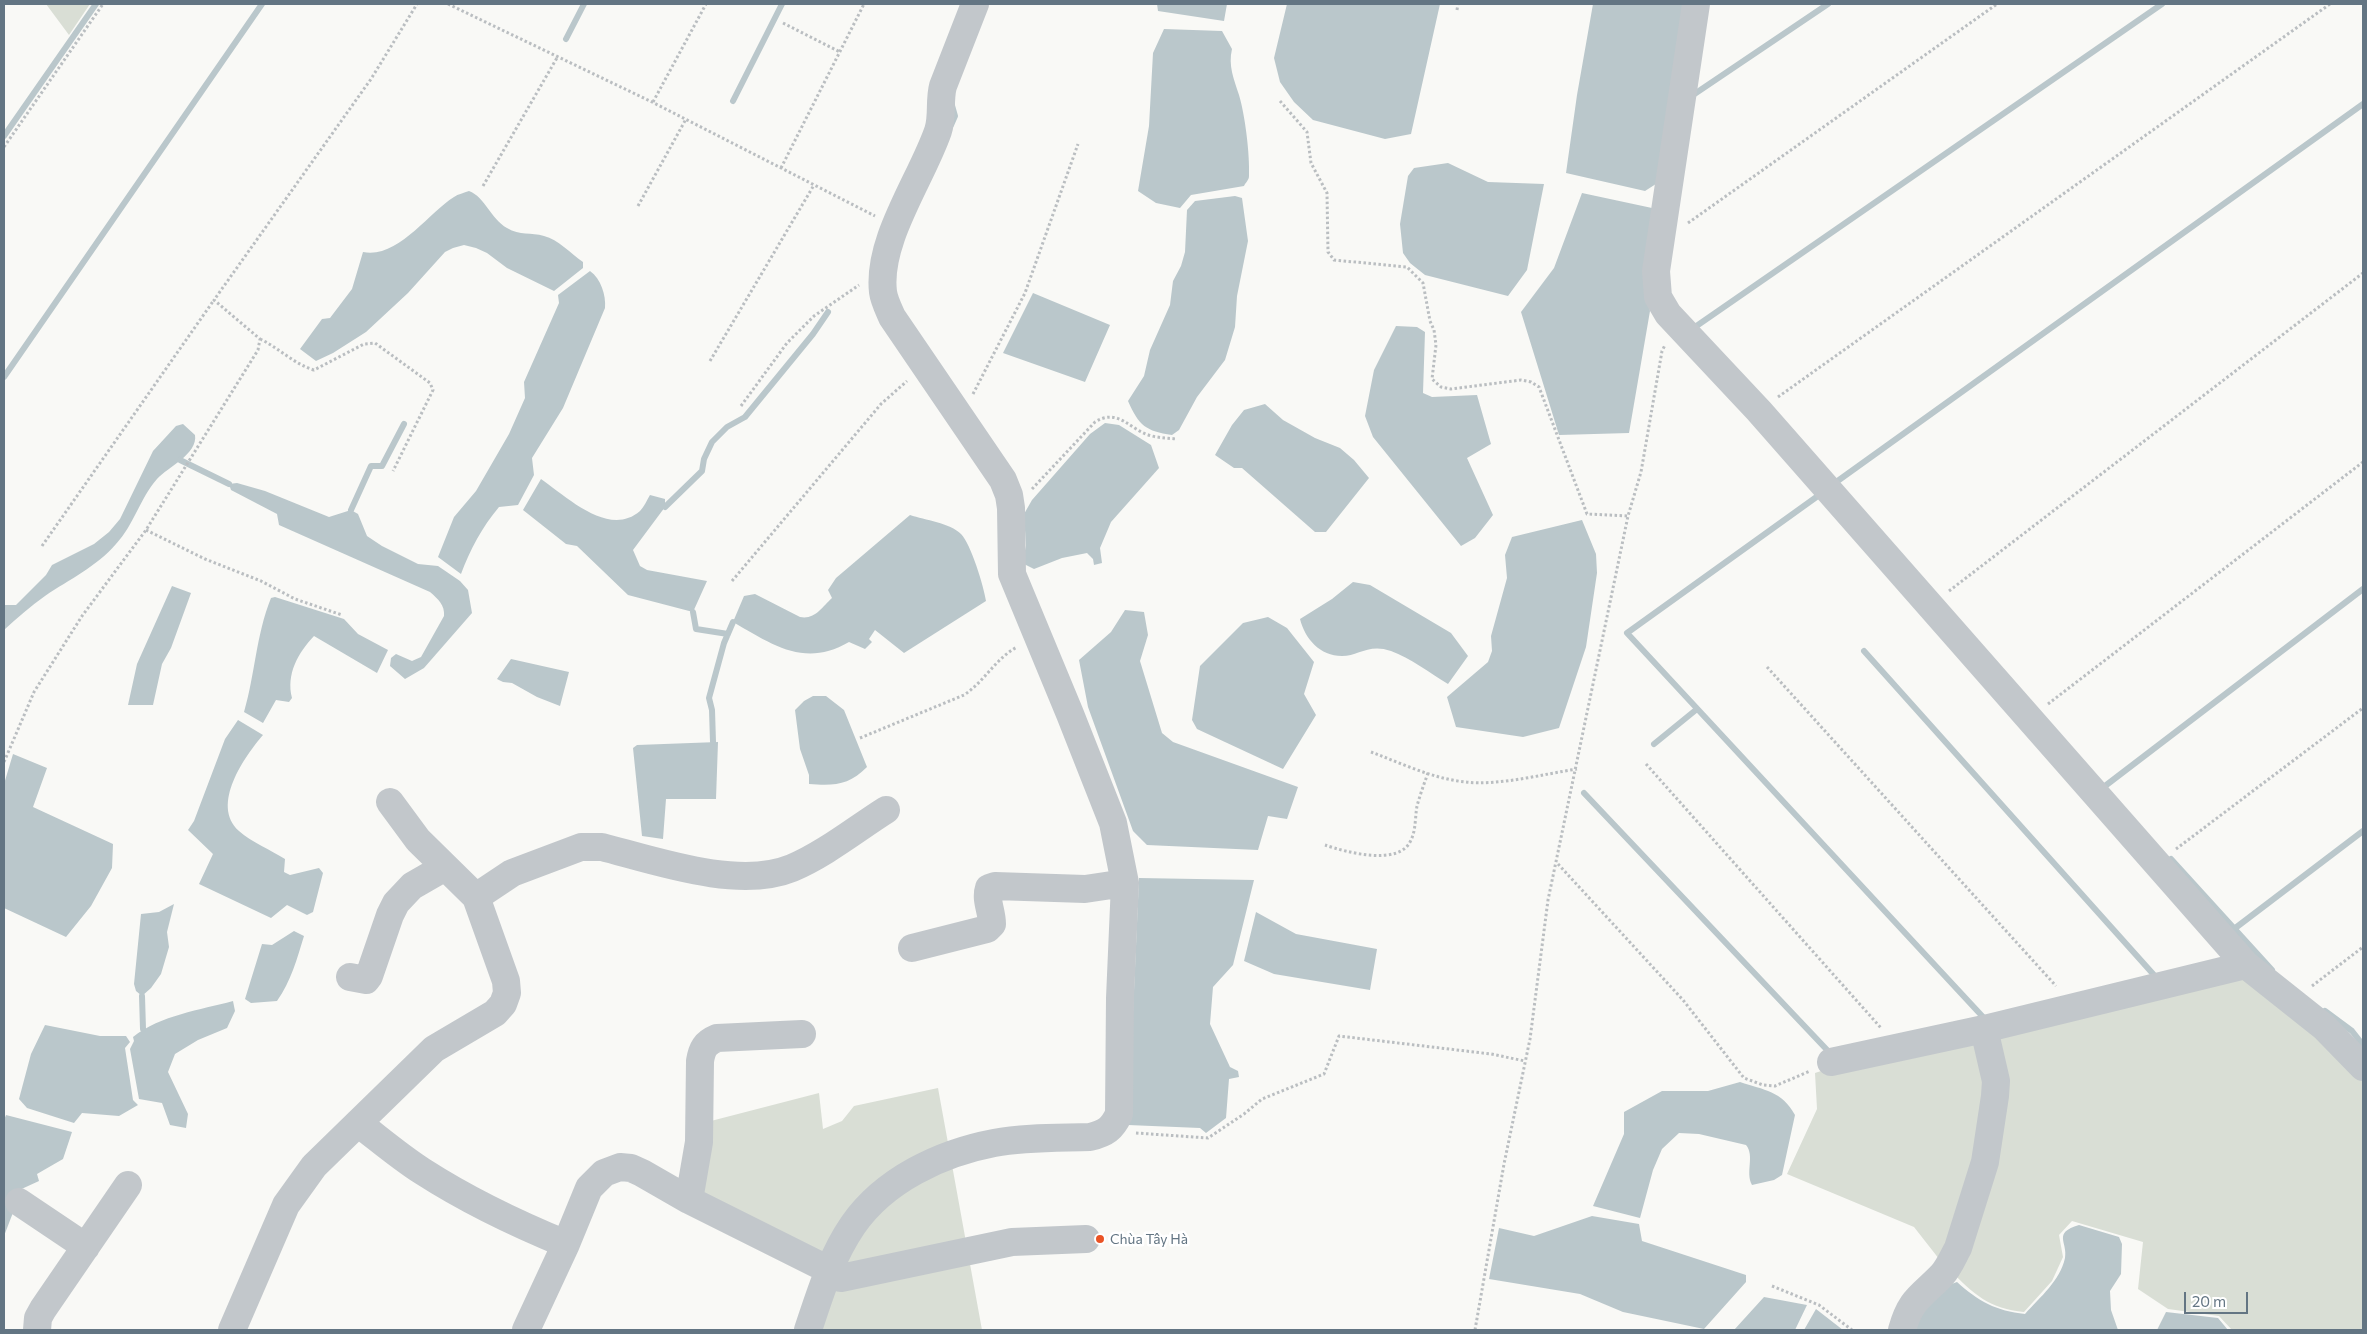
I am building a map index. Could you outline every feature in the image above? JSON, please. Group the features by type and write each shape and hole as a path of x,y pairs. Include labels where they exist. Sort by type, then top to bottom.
{"street":[{"path":"808,1330 828,1270 852,1226 868,1206 887,1188 912,1172 954,1154 995,1143 1090,1137 1105,1134 1113,1127 1119,1114 1120,998 1125,884 1113,823 1012,574 1011,508 1009,495 1003,480 892,317 883,293 884,272 891,234 920,177 939,129 941,116 940,97 943,86 974,4"},
{"path":"1696,4 1656,271 1658,297 1680,330 1759,411 2246,965 2324,1027 2363,1066"},
{"path":"232,1330 286,1205 314,1166 434,1049 495,1013 503,1004 507,993 506,981 476,897 406,828 390,802"},
{"path":"476,897 512,873 591,846 729,876 767,875 810,859 886,810"},
{"path":"350,977 366,980 369,976 390,916 404,892 445,867"},
{"path":"912,948 987,929 992,924 992,918 987,895 989,888 995,886 1085,889 1125,884"},
{"path":"1831,1062 1984,1029 2246,965"},
{"path":"1902,1330 1912,1304 1943,1274 1958,1248 1985,1162 1996,1081 1984,1029"},
{"path":"689,1200 699,1142 700,1061 702,1050 708,1042 717,1038 802,1034"},
{"path":"358,1123 422,1171 456,1191 501,1215 566,1244"},
{"path":"526,1330 566,1244 589,1188 599,1176 614,1169 631,1168 841,1278 1012,1242 1086,1239"},
{"path":"37,1330 38,1318 43,1309 128,1185"},
{"path":"20,1202 86,1247"}],"path":[{"path":"4,146 103,4"},
{"path":"42,546 372,79 417,4"},
{"path":"448,4 652,102 895,226"},
{"path":"652,102 706,4"},
{"path":"781,168 864,4"},
{"path":"1457,10 1458,4"},
{"path":"1660,243 1997,4"},
{"path":"1759,411 2330,4"},
{"path":"783,22 840,52"},
{"path":"483,186 558,56"},
{"path":"1280,101 1307,132 1311,163 1327,193 1328,252 1334,260 1407,267 1423,283 1436,345 1432,379 1441,387 1451,389 1521,380 1531,382 1538,387 1587,514 1628,516"},
{"path":"638,206 686,119"},
{"path":"961,418 1025,293 1078,144"},
{"path":"710,361 814,185"},
{"path":"741,406 788,343 814,316 868,279 884,272"},
{"path":"1930,605 2363,273"},
{"path":"214,300 260,339 278,348 301,367 314,370 364,344 375,343 430,383 433,390 393,472"},
{"path":"1475,1330 1504,1164 1525,1062 1548,900 1558,864 1628,516 1641,472 1662,351 1669,337 1680,330"},
{"path":"4,762 34,692 82,616 146,530 258,350 260,339"},
{"path":"732,581 881,404 925,366"},
{"path":"1009,495 1021,496 1030,491 1095,422 1105,416 1114,416 1151,436 1176,439"},
{"path":"2029,718 2363,462"},
{"path":"146,530 205,559 261,580 295,599 342,615"},
{"path":"860,738 964,695 977,686 1007,653 1037,636"},
{"path":"1767,667 2075,1007"},
{"path":"2157,864 2363,708"},
{"path":"1371,752 1428,773 1466,782 1486,782 1577,769"},
{"path":"1646,764 1898,1047"},
{"path":"1326,845 1346,852 1390,855 1406,847 1411,840 1417,806 1428,773"},
{"path":"1558,864 1683,1000 1744,1078 1763,1085 1776,1086 1831,1062"},
{"path":"2292,1002 2363,948"},
{"path":"1113,1127 1131,1132 1208,1138 1244,1114 1262,1099 1324,1074 1339,1036 1491,1054 1525,1062"},
{"path":"1772,1286 1819,1306 1852,1330"}],"shaded area":[{"path":"46,4 90,4 69,35"},
{"path":"1157,4 1227,4 1224,21 1158,11"},
{"path":"1287,4 1440,4 1411,134 1385,139 1313,120 1294,102 1280,82 1274,58"},
{"path":"1593,4 1687,4 1659,182 1645,191 1566,173"},
{"path":"1164,29 1222,31 1232,49 1231,67 1241,103 1248,146 1249,177 1244,186 1191,195 1180,208 1156,203 1138,191 1149,126 1153,53"},
{"path":"1448,163 1488,182 1544,184 1527,270 1508,296 1425,275 1410,263 1403,253 1400,224 1408,176 1414,168"},
{"path":"469,191 479,198 501,224 516,232 539,235 554,240 583,262 583,268 554,291 507,268 487,253 476,248 464,245 453,248 445,252 408,293 366,332 333,353 316,361 300,349 322,319 330,318 352,289 363,252 376,252 388,249 412,233 444,204 456,196"},
{"path":"1582,193 1652,208 1643,276 1650,311 1629,433 1559,435 1521,312 1554,268"},
{"path":"1235,196 1242,198 1248,241 1237,296 1235,327 1225,360 1197,397 1179,430 1172,435 1156,432 1140,422 1128,401 1144,376 1150,350 1170,305 1173,281 1181,266 1185,252 1187,210 1195,201"},
{"path":"590,271 597,278 602,288 605,308 563,408 532,458 534,475 518,505 499,507 477,539 461,574 438,557 454,517 476,491 509,434 525,398 524,382 559,303 558,295"},
{"path":"1033,293 1110,325 1085,382 1003,353"},
{"path":"1396,326 1417,327 1425,332 1423,393 1432,397 1477,395 1491,444 1467,458 1493,515 1475,538 1461,546 1373,437 1365,416 1374,370"},
{"path":"1265,404 1283,420 1315,438 1340,448 1354,460 1369,478 1326,532 1315,532 1242,468 1234,468 1215,455 1232,425 1244,410"},
{"path":"1105,423 1119,425 1151,445 1159,468 1111,522 1100,548 1102,563 1094,565 1093,559 1087,553 1062,558 1034,569 1022,563 1026,546 1024,514 1032,500 1090,434"},
{"path":"183,424 195,435 195,442 192,448 151,486 128,528 116,544 91,566 40,600 4,630 4,605 16,605 46,575 52,565 94,544 109,532 120,519 153,451 176,426"},
{"path":"541,479 589,512 615,520 628,518 640,511 650,495 665,499 665,507 633,550 640,566 647,570 707,581 693,612 628,595 577,546 566,544 523,510"},
{"path":"237,483 265,491 329,517 351,510 358,514 367,536 382,546 418,564 438,566 460,581 468,590 472,613 424,668 405,679 390,666 391,658 396,654 412,661 421,657 444,616 442,605 438,600 430,592 279,525 277,514 231,490 229,484"},
{"path":"910,515 944,524 961,534 973,556 986,601 904,653 875,630 869,639 872,642 865,649 849,642 833,650 804,653 776,645 733,622 744,596 755,594 800,617 814,615 832,598 828,590 836,578"},
{"path":"1582,520 1596,554 1597,573 1586,647 1559,728 1523,737 1456,727 1447,697 1488,662 1492,651 1491,636 1507,578 1505,555 1512,537"},
{"path":"1353,582 1370,585 1451,633 1468,656 1448,684 1413,662 1391,651 1376,648 1342,656 1327,653 1315,645 1306,633 1300,619 1332,599"},
{"path":"172,586 191,593 171,648 162,664 153,705 128,705 137,664"},
{"path":"275,597 344,619 358,634 388,650 377,673 314,636 303,649 295,664 291,681 292,698 289,702 276,700 263,723 244,712 262,626 271,598"},
{"path":"1125,610 1144,612 1148,635 1140,661 1162,733 1173,742 1298,787 1287,819 1268,816 1258,850 1147,845 1133,831 1088,707 1079,660 1111,632"},
{"path":"1268,617 1287,628 1314,662 1304,694 1316,715 1283,769 1197,729 1192,720 1200,666 1243,623"},
{"path":"511,659 569,672 560,706 537,697 512,683 497,679"},
{"path":"813,696 826,696 844,710 867,767 848,781 826,785 809,784 809,775 800,749 795,710 804,701"},
{"path":"238,720 263,735 248,755 233,781 228,808 231,820 244,835 285,859 284,872 290,875 319,868 323,873 313,912 307,915 287,905 271,918 199,884 213,854 188,830 194,821 225,739"},
{"path":"718,742 716,799 666,799 663,839 642,836 633,748 637,745"},
{"path":"13,754 47,768 33,807 113,844 112,868 91,906 66,937 4,908 4,784"},
{"path":"1139,878 1254,880 1233,965 1213,987 1210,1024 1230,1067 1238,1071 1239,1077 1229,1079 1226,1118 1206,1133 1200,1128 1128,1125"},
{"path":"174,904 167,932 169,947 161,974 151,988 142,996 136,991 134,984 141,914 159,912"},
{"path":"1256,912 1296,934 1377,949 1370,990 1274,974 1244,961"},
{"path":"294,931 304,936 293,970 282,993 277,1001 251,1003 245,999 262,944 272,945"},
{"path":"2240,979 2266,987 2363,1073 2363,1330 2232,1330 2219,1316 2168,1309 2138,1289 2143,1242 2072,1221 2059,1235 2063,1257 2052,1281 2024,1312 2001,1308 1992,1304 1966,1286 1950,1270 1990,1161 1989,1033"},
{"path":"233,1001 235,1011 227,1028 198,1040 175,1054 168,1072 188,1114 186,1128 170,1125 162,1103 139,1099 130,1049 134,1041 133,1037 168,1018"},
{"path":"45,1025 100,1036 126,1036 130,1042 125,1048 133,1100 138,1105 119,1116 82,1113 74,1123 27,1108 19,1099 31,1054"},
{"path":"1980,1034 1992,1082 1980,1162 1943,1264 1914,1227 1787,1174 1817,1109 1815,1073 1833,1067"},
{"path":"1740,1082 1772,1092 1790,1107 1795,1115 1782,1175 1774,1180 1752,1185 1749,1175 1750,1154 1746,1145 1699,1134 1679,1133 1662,1149 1653,1170 1640,1218 1593,1206 1624,1134 1624,1112 1662,1091 1708,1091"},
{"path":"938,1088 982,1330 813,1330 831,1279 701,1200 707,1122 819,1093 823,1129 842,1121 854,1106"},
{"path":"6,1115 72,1132 63,1159 37,1174 39,1181 15,1192 14,1210 4,1236 4,1120"},
{"path":"1592,1216 1639,1224 1642,1241 1746,1275 1746,1282 1704,1329 1623,1312 1580,1294 1489,1279 1499,1228 1534,1236"},
{"path":"2079,1225 2119,1237 2122,1244 2121,1274 2110,1291 2111,1310 2118,1330 1910,1330 1943,1287 1957,1282 1972,1295 1996,1308 2025,1314 2059,1274 2065,1258 2063,1235 2066,1231"},
{"path":"1764,1297 1807,1305 1795,1330 1734,1330"},
{"path":"1816,1309 1843,1330 1804,1330"},
{"path":"2166,1312 2218,1318 2228,1330 2157,1330"}],"waterway":[{"path":"4,136 96,4"},
{"path":"4,377 262,4"},
{"path":"566,39 584,4"},
{"path":"733,101 782,4"},
{"path":"1693,95 1828,4"},
{"path":"1695,327 2162,4"},
{"path":"951,102 955,116 951,125"},
{"path":"1832,485 2363,104"},
{"path":"665,507 702,471 704,459 712,442 727,427 745,417 813,334 828,312"},
{"path":"351,510 371,466 382,466 404,424"},
{"path":"180,460 229,484"},
{"path":"1822,493 1627,633 1983,1017"},
{"path":"2105,786 2363,589"},
{"path":"693,612 696,629 728,634"},
{"path":"713,742 712,710 709,698 724,643 733,622"},
{"path":"1864,651 2154,975"},
{"path":"1654,744 1697,709"},
{"path":"1584,793 1829,1052 1832,1051"},
{"path":"2234,929 2363,831"},
{"path":"2171,859 2272,970"},
{"path":"142,996 143,1029"},
{"path":"2325,1011 2352,1031 2363,1045"}],"place":[{"name":"Chùa Tây Hà","path":"1100,1239"}]}
